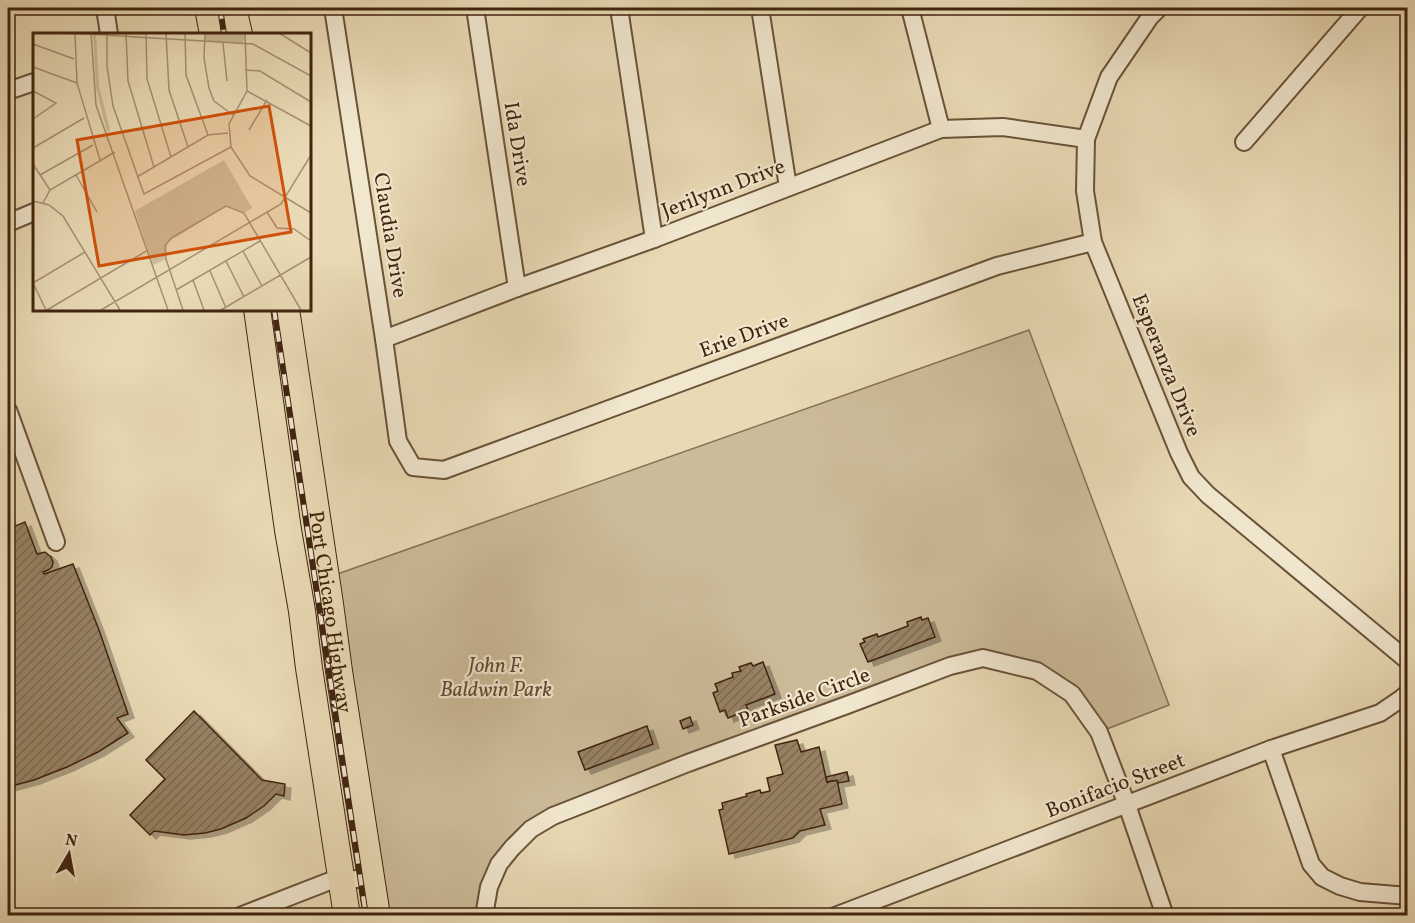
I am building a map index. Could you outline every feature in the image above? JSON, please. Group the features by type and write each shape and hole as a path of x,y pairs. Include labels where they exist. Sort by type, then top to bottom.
{"main road":[{"path":"208,8 213,33"},
{"path":"233,8 239,33"},
{"name":"Port Chicago Highway","path":"257,310 347,915"},
{"name":"Port Chicago Highway","path":"286,310 377,915"},
{"path":"309,668 339,667"}],"street":[{"path":"105,8 109,33"},
{"name":"Claudia Drive","path":"333,8 398,441 412,467"},
{"name":"Ida Drive","path":"475,8 517,288"},
{"path":"619,8 654,239"},
{"path":"760,8 788,187"},
{"path":"910,8 941,129"},
{"path":"1244,142 1360,8"},
{"name":"Esperanza Drive","path":"1150,11 1109,76 1086,139 1085,191 1093,242 1179,453 1191,477 1208,495 1407,661"},
{"path":"8,91 33,82"},
{"name":"Jerilynn Drive","path":"384,339 941,129 1003,127 1086,139"},
{"path":"8,223 33,212"},
{"name":"Erie Drive","path":"412,467 444,470 998,266 1093,242"},
{"path":"8,410 56,542"},
{"name":"Parkside Circle","path":"484,915 489,887 500,864 531,829 553,816 688,763 950,666 983,658 1037,671 1072,694 1099,732 1166,915"},
{"name":"Bonifacio Street","path":"835,915 1271,749 1380,713 1407,693"},
{"path":"1271,749 1311,864 1322,877 1360,892 1407,896"},
{"path":"240,915 330,881 371,878"}],"green space":[{"name":"John F. Baldwin Park","path":"1029,330 1169,705 1099,732 1072,694 983,658 553,816 512,848 484,915 377,915 326,578"}],"building":[{"path":"8,511 11,528 25,522 37,554 45,552 51,557 52,567 43,572 44,574 73,564 128,714 117,718 128,733 98,752 67,767 8,787"},
{"path":"921,617 922,620 928,618 935,637 868,662 860,644 865,642 863,639 877,634 878,637 908,626 907,622"},
{"path":"763,662 775,694 746,705 748,710 728,718 725,710 720,712 713,693 718,691 715,684 733,677 732,673 741,671 739,667 751,663 753,666"},
{"path":"194,711 262,780 285,784 284,796 276,794 264,806 246,818 221,829 184,835 154,831 150,835 130,815 165,779 146,760"},
{"path":"690,717 693,725 683,729 680,721"},
{"path":"647,726 653,744 585,770 578,752"},
{"path":"797,740 801,752 819,747 827,782 837,780 842,804 820,809 825,825 800,831 793,838 729,854 719,810 723,809 722,803 760,790 761,793 770,791 767,778 783,774 775,745"},
{"path":"847,772 849,781 827,782 826,777"}],"railway":[{"path":"220,8 224,33"},
{"path":"274,310 366,916"}]}
